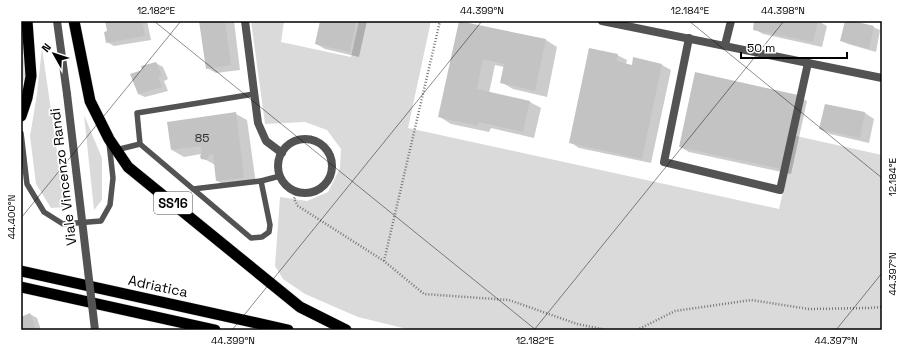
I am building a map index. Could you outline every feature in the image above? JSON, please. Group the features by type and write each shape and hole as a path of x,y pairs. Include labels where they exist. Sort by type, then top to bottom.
{"highway":[{"path":"21,116 27,98 31,76 27,21"},
{"name":"SS16","path":"74,21 90,101 109,139 128,167 300,307 346,330"},
{"name":"Adriatica","path":"21,271 288,330"},
{"path":"21,287 215,330"}],"street":[{"name":"Viale Vincenzo Randi","path":"57,21 95,330"},
{"path":"245,21 258,123 266,141 282,153"},
{"path":"602,21 882,78"},
{"path":"725,45 731,21"},
{"path":"689,38 664,162 780,190 808,63"},
{"path":"303,139 319,143 326,149 330,156 332,165 328,181 322,188 314,192 297,192 290,188 284,183 278,168 282,153 294,142 303,139"}],"lane":[{"path":"254,94 137,113 140,144 251,238 262,238 269,232 270,225 261,181"},
{"path":"21,133 27,184 44,212 64,224 101,221 110,205 113,178 109,139"},
{"path":"116,150 140,144"},
{"path":"193,188 261,181 280,176"}],"path":[{"path":"384,261 440,21"},
{"path":"297,192 294,199 298,206 384,261 424,294 509,300 577,324 608,330"},
{"path":"637,330 675,311 751,300 809,309 882,307"}],"shaded area":[{"path":"21,21 25,75 21,89"},
{"path":"251,21 284,21 281,42 351,57 359,21 431,21 408,128 779,209 796,136 882,155 882,330 411,330 358,317 305,294 283,279 275,266 280,197 307,201 328,192 340,168 341,149 327,130 305,122 265,124"},
{"path":"42,48 65,207 51,208 36,184 30,136 37,94"},
{"path":"84,115 102,158 102,200 94,210"}],"building":[{"path":"105,21 142,21 145,36 106,43 104,32 107,31"},
{"path":"199,21 225,21 231,65 206,69"},
{"path":"320,21 356,21 350,52 315,44"},
{"path":"459,21 546,39 535,91 500,83 504,64 483,59 477,89 530,101 523,132 479,122 477,126 438,117"},
{"path":"754,21 818,21 813,42 753,30"},
{"path":"845,21 853,21 874,26 869,49 840,41"},
{"path":"589,48 618,54 616,61 632,65 633,57 662,64 642,159 569,143"},
{"path":"156,62 162,76 158,77 162,87 138,94 130,74 142,70 141,66"},
{"path":"695,72 798,95 782,169 679,147"},
{"path":"825,104 865,112 860,138 819,129"},
{"path":"236,112 244,178 216,181 213,154 209,155 207,160 201,159 201,146 171,150 167,122"},
{"path":"30,313 36,330 21,330 21,317"}]}
